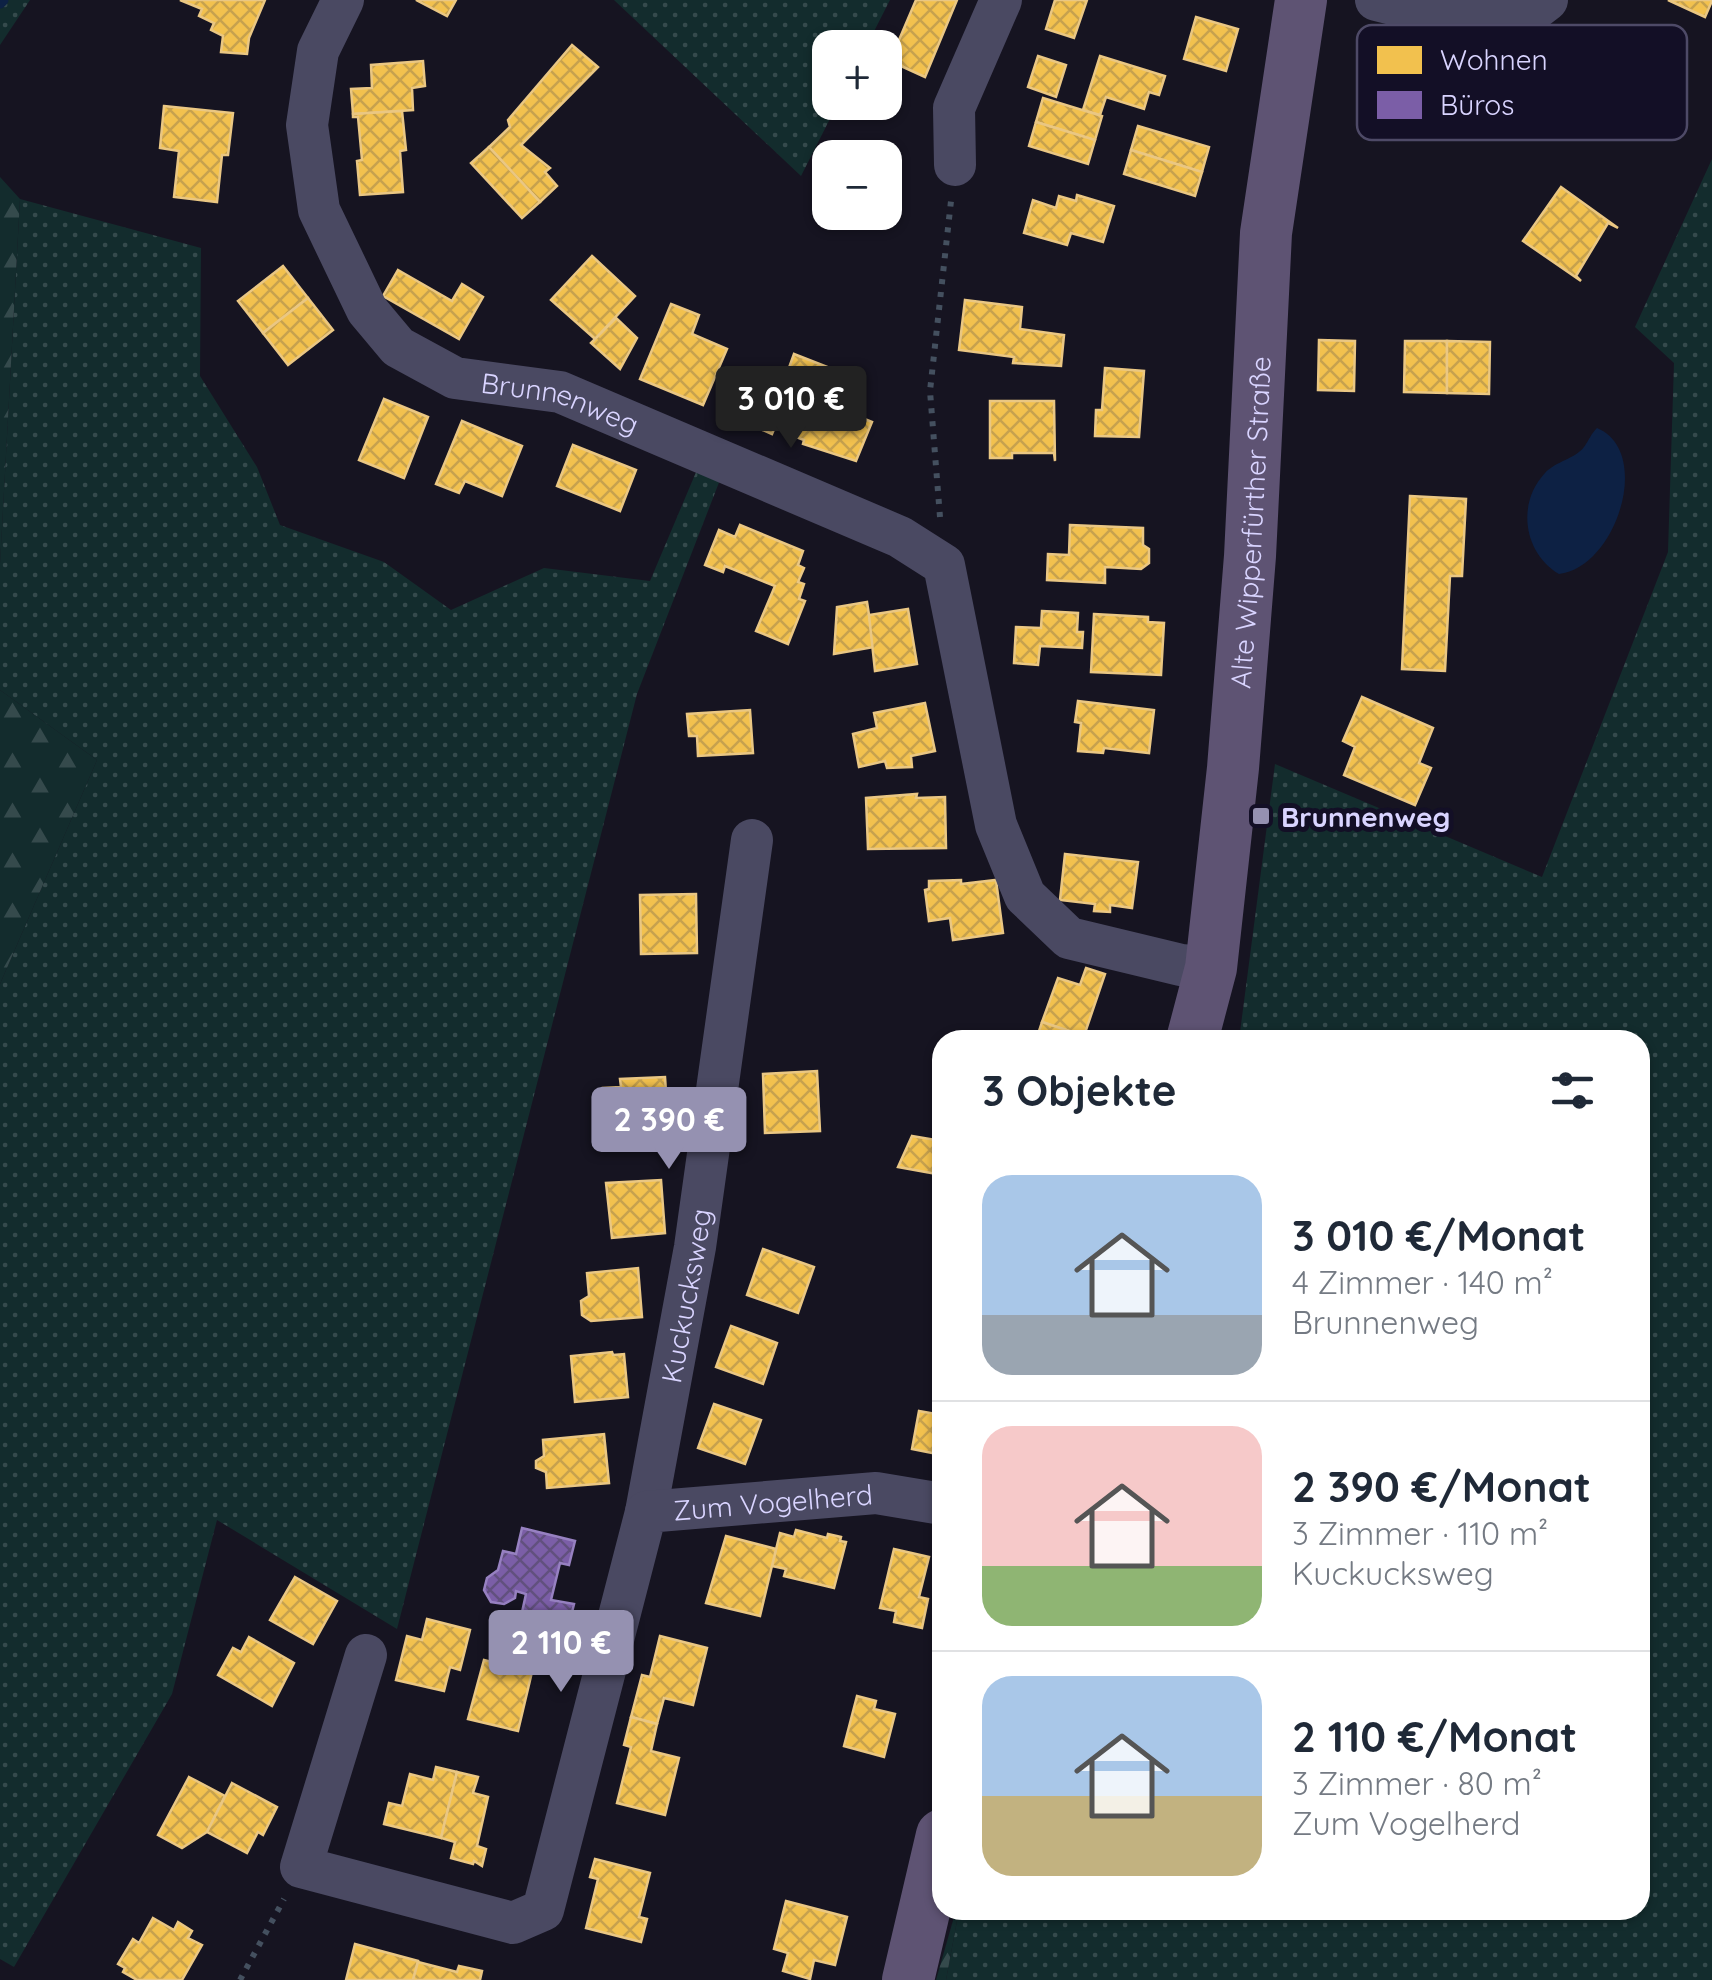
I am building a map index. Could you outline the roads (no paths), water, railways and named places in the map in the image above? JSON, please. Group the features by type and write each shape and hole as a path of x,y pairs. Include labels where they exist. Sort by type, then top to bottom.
{"main road":[{"name":"Alte Wipperfürther Straße","path":"1195,1030 1212,968 1250,556 1266,232 1302,0"},
{"path":"908,1980 932,1877"}],"street":[{"name":"Brunnenweg","path":"344,0 318,51 307,126 319,210 368,310 398,347 455,378 560,392 900,536 944,565 996,824 1025,896 1069,938 1182,965 1212,968"},
{"path":"955,165 954,108 1001,0"},
{"path":"1376,0 1412,8 1476,13 1534,10 1548,0"},
{"name":"Kuckucksweg","path":"646,1512 696,1248 752,840"},
{"name":"Zum Vogelherd","path":"366,1655 301,1867 513,1923 543,1910 646,1512 876,1493 932,1502"}],"water":[{"path":"1597,428 1614,441 1623,460 1621,507 1597,551 1580,567 1559,574 1538,554 1532,541 1527,513 1530,499 1545,473 1580,451"}],"waterway":[{"path":"0,3 3,0"}],"place":[{"name":"Brunnenweg","path":"1261,816"}]}
